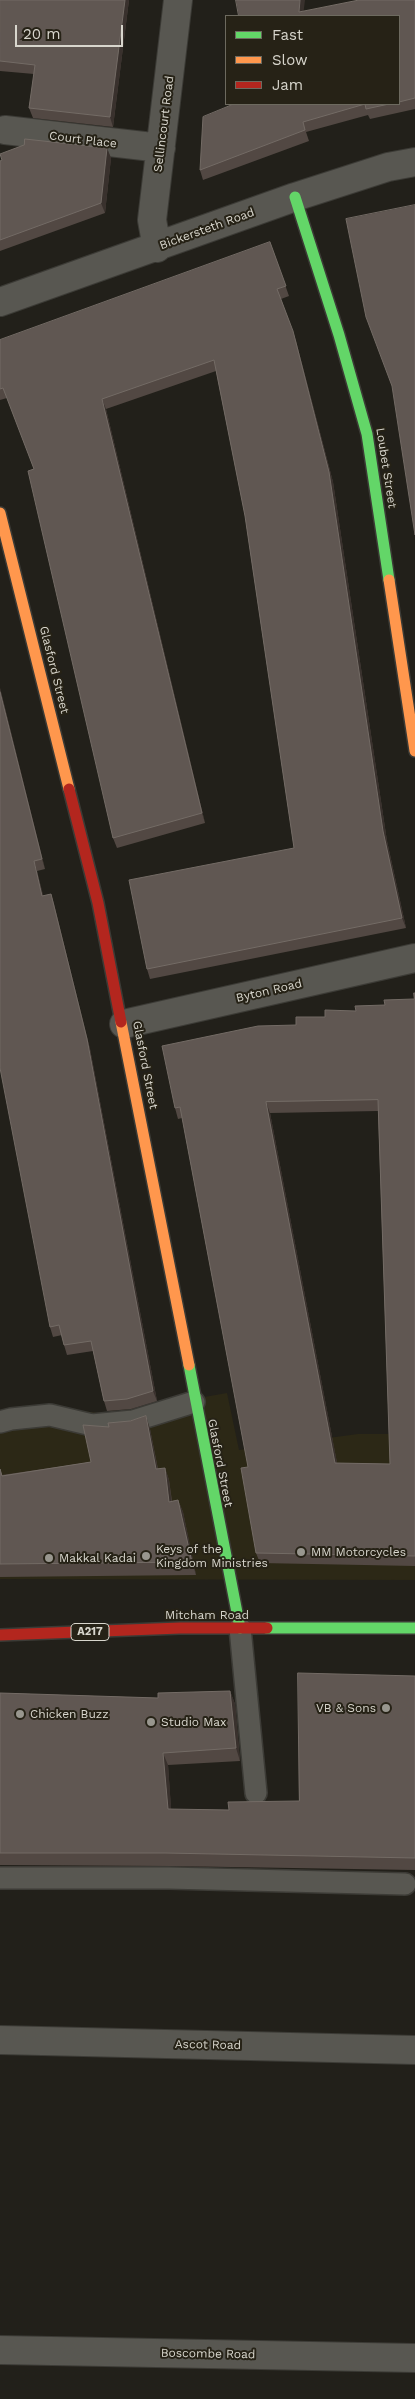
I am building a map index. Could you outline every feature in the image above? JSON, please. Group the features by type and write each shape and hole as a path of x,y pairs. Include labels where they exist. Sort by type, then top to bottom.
{"street":[{"name":"Sellincourt Road","path":"157,248 152,220 178,0"},
{"name":"Court Place","path":"5,130 161,148"},
{"name":"Bickersteth Road","path":"0,302 157,248 295,197 388,167 415,162"},
{"name":"Loubet Street","path":"295,197 339,335 367,434 415,751"},
{"name":"Glasford Street","path":"0,513 98,903 124,1024 194,1402 240,1628"},
{"name":"Byton Road","path":"124,1024 415,958"},
{"name":"Mitcham Road","path":"0,1635 180,1628 415,1628"},
{"name":"Ascot Road","path":"0,2040 415,2050"},
{"name":"Boscombe Road","path":"0,2350 415,2358"}],"lane":[{"path":"0,1422 50,1415 92,1425 133,1420 194,1402"},
{"path":"240,1628 256,1794"},
{"path":"0,1878 169,1878 405,1884"}],"shaded area":[{"path":"227,1393 239,1450 358,1434 415,1434 415,1580 0,1579 0,1415 31,1405 108,1414"}],"building":[{"path":"0,0 125,0 110,117 29,108 35,65 0,61"},
{"path":"236,0 300,0 299,12 359,0 415,0 415,98 400,102 400,15 239,15"},
{"path":"232,105 362,105 303,122 305,130 200,170 203,117"},
{"path":"365,105 384,105 366,109"},
{"path":"25,139 107,148 101,203 0,240 0,161 2,160 0,154 24,145"},
{"path":"415,205 415,535 392,386 366,317 346,219"},
{"path":"270,242 286,286 277,289 293,331 329,472 383,831 402,918 147,969 129,880 294,848 245,516 214,360 102,399 202,813 113,838 28,471 34,469 3,388 0,389 0,340"},
{"path":"0,692 42,859 34,861 42,896 51,894 87,1039 153,1391 127,1399 104,1401 91,1341 64,1345 59,1325 50,1327 0,1068"},
{"path":"415,993 415,1556 256,1553 241,1468 248,1467 180,1107 175,1108 162,1046 258,1026 296,1025 296,1017 325,1017 325,1010 356,1011 355,1006 385,1005 384,1000 414,999","holes":["378,1100 390,1464 335,1463 266,1102"]},
{"path":"146,1416 156,1469 165,1468 169,1502 178,1500 192,1562 0,1564 0,1469 2,1476 91,1462 83,1425 109,1427 108,1423 130,1421"},
{"path":"298,1673 415,1676 415,1858 165,1853 0,1853 0,1693 158,1698 158,1693 230,1691 236,1748 163,1753 168,1809 229,1810 228,1802 299,1801"}],"traffic: fast":[{"path":"295,197 339,335 367,434 389,580"},
{"path":"189,1365 240,1628"},
{"path":"267,1628 415,1628"}],"traffic: slow":[{"path":"0,513 69,789"},
{"path":"389,580 415,751"},
{"path":"121,1022 189,1365"}],"traffic: jam":[{"path":"69,789 98,903 121,1022"},
{"path":"0,1635 180,1628 267,1628"}],"place":[{"name":"MM Motorcycles","path":"301,1552"},
{"name":"Keys of the Kingdom Ministries","path":"146,1556"},
{"name":"Makkal Kadai","path":"49,1558"},
{"name":"VB & Sons","path":"386,1708"},
{"name":"Chicken Buzz","path":"20,1714"},
{"name":"Studio Max","path":"151,1722"}]}
